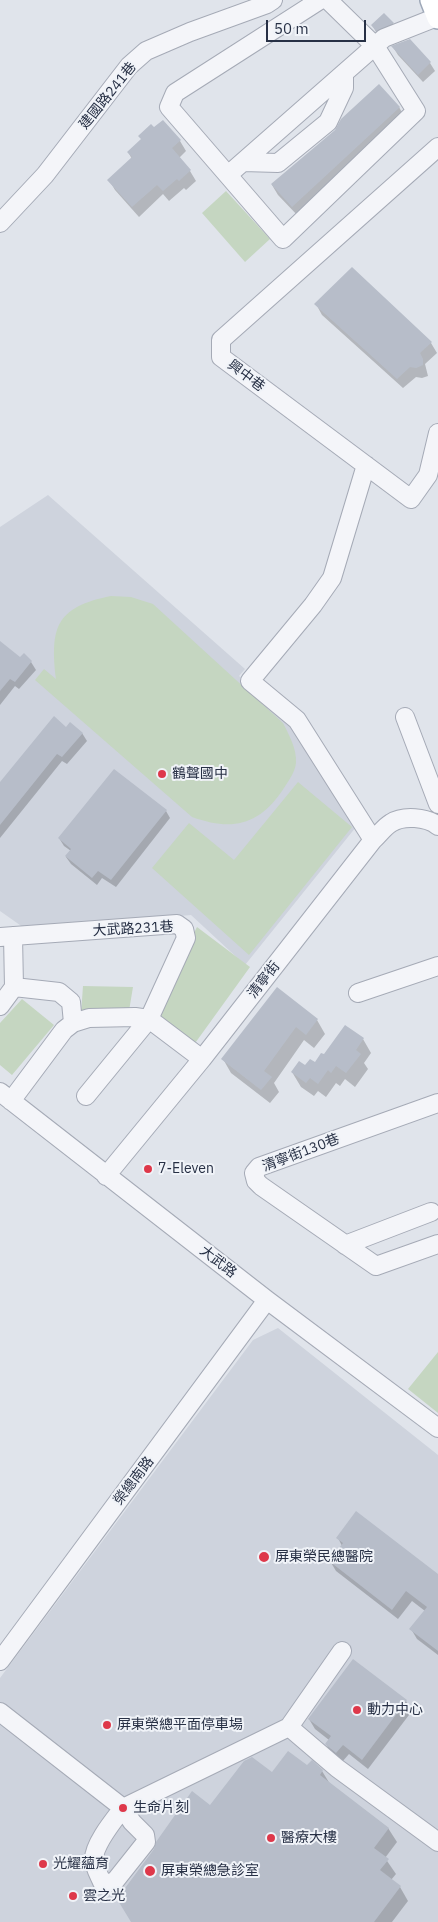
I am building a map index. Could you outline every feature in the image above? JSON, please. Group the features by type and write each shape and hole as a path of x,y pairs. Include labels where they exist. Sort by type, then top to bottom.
{"main road":[{"path":"431,0 438,17"}],"street":[{"name":"建國路241巷","path":"0,223 45,175 129,66 146,51 190,32 268,4 273,0"},
{"path":"320,0 175,93 169,107 283,239 416,111 375,46 328,0"},
{"path":"228,175 384,38 438,17"},
{"path":"243,162 278,163 328,122 344,88 344,74"},
{"name":"興中巷","path":"438,147 221,340 221,357 410,500 428,475 438,433"},
{"path":"366,465 332,578 313,605 250,680 297,720 373,840"},
{"path":"405,717 438,804"},
{"name":"清寧街","path":"106,1176 202,1059 373,840 392,822 412,818 432,821 438,826"},
{"name":"大武路231巷","path":"14,987 7,936 177,924 184,929 186,938 149,1019"},
{"path":"358,992 438,966"},
{"path":"0,1006 14,987 59,992 71,1002 73,1023"},
{"path":"6,1096 64,1030 73,1023 89,1018 134,1017 149,1019 202,1059"},
{"path":"86,1096 149,1019"},
{"name":"大武路","path":"6,1096 267,1300 438,1428"},
{"name":"清寧街130巷","path":"438,1103 259,1167 254,1173 256,1181 261,1186 376,1266 438,1244"},
{"path":"345,1245 432,1212"},
{"name":"榮總南路","path":"0,1661 267,1300"},
{"path":"0,1712 123,1808 288,1727 342,1651"},
{"path":"288,1727 338,1768 438,1842"}],"shaded area":[{"name":"鶴聲國中","path":"48,495 245,669 239,676 290,720 356,827 245,965 191,915 27,930 0,911 0,527"},
{"name":"屏東榮民總醫院","path":"278,1328 438,1455 438,1922 0,1922 0,1678 253,1340"}],"green space":[{"path":"226,191 270,239 245,262 202,213"},
{"path":"111,596 131,597 153,604 283,723 294,747 296,763 282,791 263,812 243,822 231,824 219,824 192,817 35,680 44,669 56,679 54,646 56,633 68,613 78,606"},
{"path":"298,782 352,827 249,955 152,868 189,823 234,860"},
{"path":"197,927 250,967 193,1046 156,1015 168,983"},
{"path":"83,986 133,987 128,1017 81,1014"},
{"path":"22,999 54,1025 12,1075 0,1065 0,1023"},
{"path":"438,1352 438,1413 408,1389"}],"building":[{"path":"384,13 394,23 376,31 371,25"},
{"path":"410,39 431,62 418,75 391,46"},
{"path":"379,84 400,107 292,207 271,184 335,130 341,119"},
{"path":"163,120 181,140 172,148 191,170 179,181 177,179 163,191 157,185 132,207 107,180 132,157 127,152 141,139 138,136 151,124 154,127"},
{"path":"352,267 432,342 420,353 423,365 416,368 410,367 397,379 314,304"},
{"path":"0,641 20,657 24,653 32,661 15,682 10,679 0,691"},
{"path":"54,716 66,727 70,722 83,733 62,757 57,754 0,825 0,782"},
{"path":"114,769 167,810 111,880 98,871 92,878 65,856 71,849 58,838"},
{"path":"277,987 318,1019 306,1035 296,1027 264,1071 272,1077 261,1090 221,1059"},
{"path":"345,1025 364,1038 356,1050 361,1054 346,1073 336,1066 331,1073 328,1070 318,1084 310,1078 306,1083 291,1072 299,1061 305,1065 310,1059 315,1062 321,1053 324,1054"},
{"path":"356,1511 438,1574 438,1651 409,1629 427,1607 406,1591 392,1610 329,1561 343,1543 336,1538"},
{"name":"動力中心","path":"353,1659 407,1700 362,1760 343,1745 336,1753 325,1744 331,1736 308,1719"},
{"name":"醫療大樓","path":"288,1751 307,1765 312,1760 323,1770 320,1775 389,1828 374,1848 389,1859 380,1870 401,1886 374,1922 131,1922 117,1899 154,1849 156,1842 192,1791 210,1805 244,1761 252,1757 272,1772"}],"place":[{"name":"鶴聲國中","path":"162,774"},
{"name":"7-Eleven","path":"148,1169"},
{"name":"屏東榮民總醫院","path":"264,1557"},
{"name":"動力中心","path":"357,1710"},
{"name":"屏東榮總平面停車場","path":"107,1725"},
{"name":"生命片刻","path":"123,1808"},
{"name":"醫療大樓","path":"271,1838"},
{"name":"光耀蘊育","path":"43,1864"},
{"name":"屏東榮總急診室","path":"150,1871"},
{"name":"雲之光","path":"73,1896"}]}
